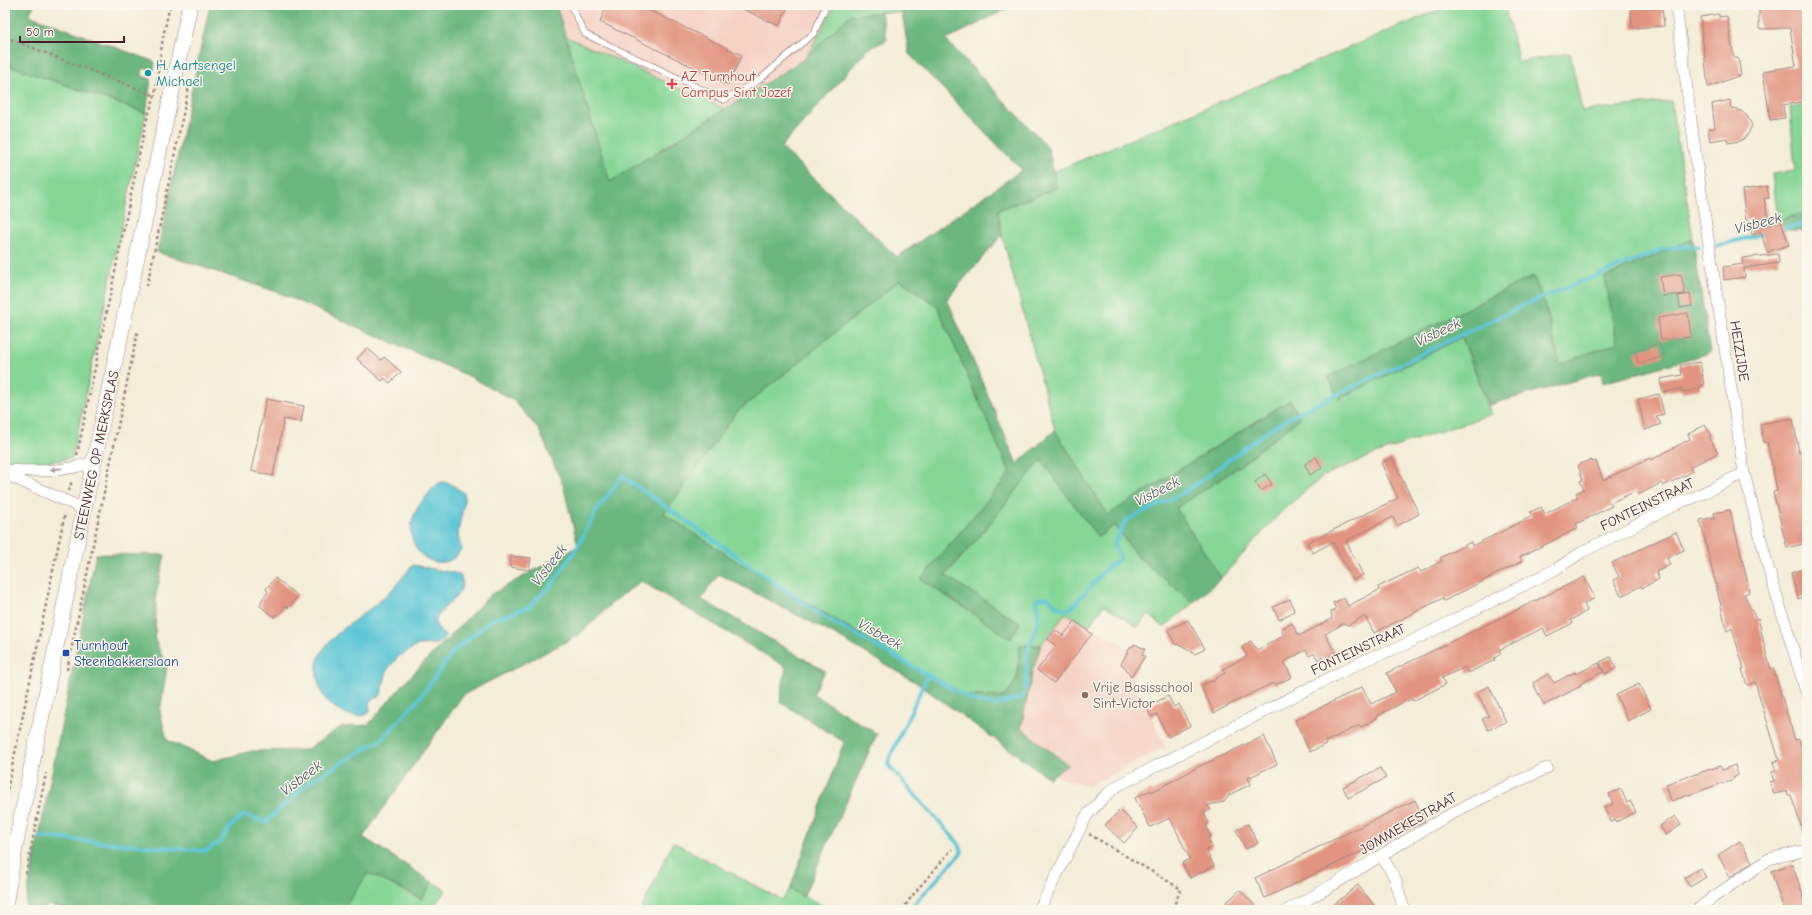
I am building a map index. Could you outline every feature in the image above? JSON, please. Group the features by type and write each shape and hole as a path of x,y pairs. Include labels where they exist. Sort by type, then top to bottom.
{"street":[{"name":"STEENWEG OP MERKSPLAS","path":"5,905 15,847 84,509 190,5"},
{"name":"HEIZIJDE","path":"1676,5 1697,166 1744,473 1768,567 1807,695"},
{"path":"5,470 45,470 74,467 94,461"},
{"name":"FONTEINSTRAAT","path":"1039,910 1087,815 1107,794 1119,785 1367,659 1402,646 1556,569 1582,552 1683,501 1693,498 1744,473"},
{"path":"5,474 67,500 84,509"},
{"name":"JOMMEKESTRAAT","path":"1288,910 1322,892 1381,855 1452,814 1547,768"},
{"path":"1697,910 1769,859 1807,850"},
{"path":"1381,855 1395,878 1404,910"}],"lane":[{"path":"576,5 573,10 585,34 724,100 759,80 814,33 826,5"}],"path":[{"path":"5,800 143,135 155,95 160,69 163,37 170,5"},
{"path":"5,37 170,101"},
{"path":"146,290 189,86"},
{"path":"67,671 139,324"},
{"path":"25,881 47,769"},
{"path":"1085,836 1088,831 1181,890 1172,910"},
{"path":"902,910 952,849"}],"shaded area":[{"name":"AZ Turnhout Campus Sint Jozef","path":"556,5 920,5 902,13 881,12 850,15 804,59 610,182"},
{"name":"Vrije Basisschool Sint-Victor","path":"1070,613 1129,649 1119,662 1127,668 1166,747 1088,786 1061,779 978,712 1024,702 1028,698 1031,685 1030,657 1064,615"}],"green space":[{"path":"5,5 34,5 29,15 155,62 154,70 143,68 142,76 151,79 146,113 5,64"},
{"path":"210,5 556,5 610,182 804,59 850,15 881,12 887,40 868,49 781,147 897,257 1022,170 909,54 902,13 920,5 1014,5 946,40 1048,147 1057,188 998,210 1002,235 947,299 1017,464 1055,430 1108,515 1290,400 1300,418 1234,470 1176,508 1221,578 1193,603 1135,554 1115,525 1098,537 1041,460 977,539 945,575 1020,623 1011,639 921,579 1010,473 937,306 900,280 736,413 664,514 732,558 962,695 1005,697 1017,679 1020,645 1041,645 1033,669 1021,728 1068,765 1049,778 917,683 837,636 719,574 701,599 825,671 813,694 877,734 803,897 790,889 844,742 780,702 786,667 641,581 613,602 579,635 463,695 363,837 432,882 422,899 368,873 343,910 75,910 47,905 46,910 24,910 96,554 165,555 156,595 155,640 167,667 160,712 167,740 213,761 252,751 306,750 341,727 368,725 407,680 490,595 578,546 563,485 539,430 514,401 471,377 277,292 157,252"},
{"path":"835,5 920,5 902,13 881,12 805,59"},
{"path":"1450,5 1504,5 1519,62 1570,53 1582,111 1671,101 1693,239 1605,277 1617,343 1560,365 1545,304 1532,277 1329,377 1340,398 1462,337 1491,414 1375,454 1323,476 1282,511 1221,578 1176,508 1234,470 1300,418 1290,400 1108,515 1055,430 1002,235 997,210 1057,188 1053,172"},
{"path":"565,36 725,109 610,182"},
{"path":"5,64 146,113 72,458 47,462 5,461"},
{"path":"1807,104 1807,217 1800,214 1778,221 1772,174 1795,171 1790,107"},
{"path":"1800,214 1807,217 1807,233 1800,230 1777,230 1778,221"},
{"path":"1693,239 1710,353 1603,383 1601,373 1489,405 1462,337 1339,399 1328,377 1533,276 1545,304 1560,364 1617,343 1605,277"},
{"path":"901,279 937,306 1010,473 921,579 1011,639 1020,623 945,576 1041,460 1098,537 1115,525 1135,554 1193,603 1164,627 1148,614 1138,627 1104,605 1089,626 1066,613 1041,645 1020,645 1017,679 1005,697 962,695 731,558 664,514 736,413"},
{"path":"673,842 782,900 790,889 831,910 641,910"},
{"path":"368,873 422,899 432,882 446,890 431,910 343,910"}],"water":[{"path":"442,482 449,483 464,493 464,500 458,535 462,549 452,559 441,562 430,560 420,554 414,543 411,530 414,514 435,486"},
{"path":"413,565 459,574 462,581 462,587 437,617 435,623 440,632 446,636 438,644 418,645 398,657 387,670 381,695 369,703 370,712 358,716 343,713 325,699 319,685 317,668 318,660 322,651 338,633 387,595"}],"building":[{"path":"607,5 638,5 742,55 728,84 600,22"},
{"path":"734,5 789,5 779,26"},
{"path":"1775,5 1801,7 1807,12 1807,101 1783,105 1785,118 1770,120 1763,71 1796,66 1790,28 1759,29 1759,8 1775,7"},
{"path":"1662,7 1664,26 1632,28 1631,9"},
{"path":"1719,14 1719,17 1727,16 1734,58 1738,58 1741,75 1708,87 1700,17"},
{"path":"1730,100 1731,108 1741,111 1747,116 1752,125 1749,132 1746,137 1740,141 1728,143 1727,138 1710,141 1708,129 1715,128 1712,104"},
{"path":"1767,186 1769,198 1764,198 1769,225 1781,221 1789,245 1767,252 1761,232 1752,235 1750,220 1746,220 1742,190"},
{"path":"1778,254 1779,263 1744,268 1745,277 1724,280 1723,267 1743,264 1742,258"},
{"path":"1681,274 1685,294 1663,296 1660,277"},
{"path":"1690,294 1692,306 1680,308 1678,296"},
{"path":"1688,313 1691,337 1661,340 1658,318"},
{"path":"1659,343 1664,356 1639,364 1635,352"},
{"path":"367,348 381,360 384,357 401,372 390,383 384,378 382,381 357,359"},
{"path":"1700,362 1704,385 1700,385 1700,389 1682,392 1682,389 1663,392 1660,379 1682,375 1680,365"},
{"path":"1659,394 1664,414 1656,416 1661,424 1645,430 1638,399"},
{"path":"266,399 304,406 301,422 284,419 273,476 251,471"},
{"path":"1793,418 1799,453 1804,451 1807,462 1807,543 1787,548 1773,492 1777,491 1767,442 1764,443 1760,424"},
{"path":"1705,425 1711,436 1709,437 1718,453 1690,467 1692,472 1663,486 1661,483 1638,495 1636,491 1610,503 1612,506 1576,524 1578,528 1520,557 1522,561 1444,601 1443,598 1374,633 1365,616 1348,625 1344,623 1325,634 1336,654 1324,661 1322,657 1318,660 1314,653 1309,656 1306,650 1284,662 1292,677 1275,685 1273,683 1214,713 1201,686 1211,681 1213,682 1225,673 1223,669 1247,656 1242,647 1251,641 1257,650 1284,636 1281,629 1292,623 1299,636 1332,619 1331,612 1336,609 1333,603 1344,598 1348,606 1379,590 1378,587 1409,572 1418,568 1421,572 1442,561 1440,558 1471,542 1472,546 1503,531 1532,516 1530,512 1541,507 1545,514 1578,497 1576,493 1584,489 1580,481 1583,480 1578,466 1580,464 1592,460 1592,462 1596,461 1603,480 1650,458 1651,460 1690,439 1688,434"},
{"path":"1316,457 1322,468 1310,475 1305,464"},
{"path":"1392,458 1419,514 1397,526 1393,517 1346,541 1363,575 1353,580 1333,542 1313,553 1307,543 1398,498 1381,463"},
{"path":"1265,474 1272,484 1261,491 1255,482"},
{"path":"1730,510 1750,592 1744,594 1756,619 1758,618 1767,656 1771,669 1773,668 1795,740 1799,739 1807,762 1807,837 1805,838 1791,795 1788,795 1787,791 1774,794 1770,782 1774,781 1772,772 1776,771 1773,762 1779,760 1755,682 1747,685 1732,628 1727,631 1700,520 1715,517 1714,513"},
{"path":"1676,532 1684,550 1667,558 1670,565 1656,572 1659,579 1642,588 1641,586 1621,596 1613,580 1619,577 1612,563"},
{"path":"511,556 531,558 529,570 510,567"},
{"path":"1807,568 1807,596 1798,599 1791,573"},
{"path":"1584,577 1595,598 1584,604 1587,611 1571,620 1573,623 1547,636 1543,628 1499,650 1501,654 1494,658 1495,660 1468,673 1465,667 1442,678 1446,684 1413,701 1412,699 1402,703 1377,716 1377,718 1361,727 1360,725 1325,742 1326,744 1310,752 1295,720 1362,687 1371,704 1396,692 1387,673"},
{"path":"275,578 298,596 288,608 286,606 278,615 276,614 274,617 260,606 261,601 268,592 266,589"},
{"path":"1290,599 1294,611 1279,620 1273,607"},
{"path":"1188,620 1205,649 1195,654 1183,646 1175,644 1168,630"},
{"path":"1075,621 1092,634 1054,683 1037,670 1056,646 1048,639 1055,630 1063,636"},
{"path":"1134,644 1145,649 1142,655 1145,656 1131,677 1125,667 1121,664 1131,646 1133,647"},
{"path":"1611,657 1616,668 1605,674 1600,662"},
{"path":"1599,663 1603,672 1580,684 1581,686 1544,705 1533,683 1548,674 1554,683 1575,672 1576,674"},
{"path":"1639,684 1651,709 1628,721 1616,695"},
{"path":"1489,686 1506,722 1488,730 1482,719 1489,716 1477,692"},
{"path":"1168,696 1174,707 1179,704 1190,726 1168,737 1157,714 1151,717 1146,707"},
{"path":"1264,736 1277,764 1248,778 1251,784 1229,795 1224,802 1208,805 1211,810 1204,813 1209,823 1206,825 1211,837 1208,838 1212,847 1206,850 1214,866 1190,878 1182,863 1190,859 1170,818 1150,827 1135,798 1151,790 1152,792 1200,766"},
{"path":"1735,765 1738,775 1733,778 1734,779 1671,801 1666,784 1720,766 1722,770"},
{"path":"1380,768 1386,778 1348,798 1343,787"},
{"path":"1621,789 1627,803 1630,801 1636,812 1616,822 1616,820 1611,822 1604,808 1613,804 1609,794"},
{"path":"1415,800 1425,821 1265,898 1255,878"},
{"path":"1120,810 1138,828 1124,843 1105,825"},
{"path":"1675,816 1681,825 1666,835 1660,826"},
{"path":"1248,824 1258,843 1246,849 1236,830"},
{"path":"1740,841 1752,862 1730,877 1718,855"},
{"path":"1792,864 1807,906 1807,910 1784,910 1771,871"},
{"path":"1700,868 1706,877 1690,887 1684,878"},
{"path":"1358,885 1378,910 1327,910"},
{"path":"1240,890 1259,910 1218,910"}],"waterway":[{"name":"Visbeek","path":"1779,230 1798,225 1807,228"},
{"name":"Visbeek","path":"1716,246 1766,233"},
{"name":"Visbeek","path":"39,837 206,851 221,841 232,825 244,815 266,822 309,782 382,739 418,700 454,651 491,620 529,607 553,583 578,546 596,511 622,476 821,615 974,701 995,705 1021,698 1027,681 1027,653 1038,624 1038,599 1048,597 1056,606 1065,610 1071,608 1108,567 1119,560 1120,556 1114,546 1124,523 1127,520 1181,494 1201,481 1267,431 1292,416 1526,304 1663,249 1687,246 1699,247"},
{"path":"909,910 962,852 959,844 888,765 890,757 927,677"}],"place":[{"name":"H. Aartsengel Michael","path":"148,73"},
{"name":"AZ Turnhout Campus Sint Jozef","path":"672,84"},
{"name":"Turnhout Steenbakkerslaan","path":"66,653"},
{"name":"Vrije Basisschool Sint-Victor","path":"1085,695"}]}
